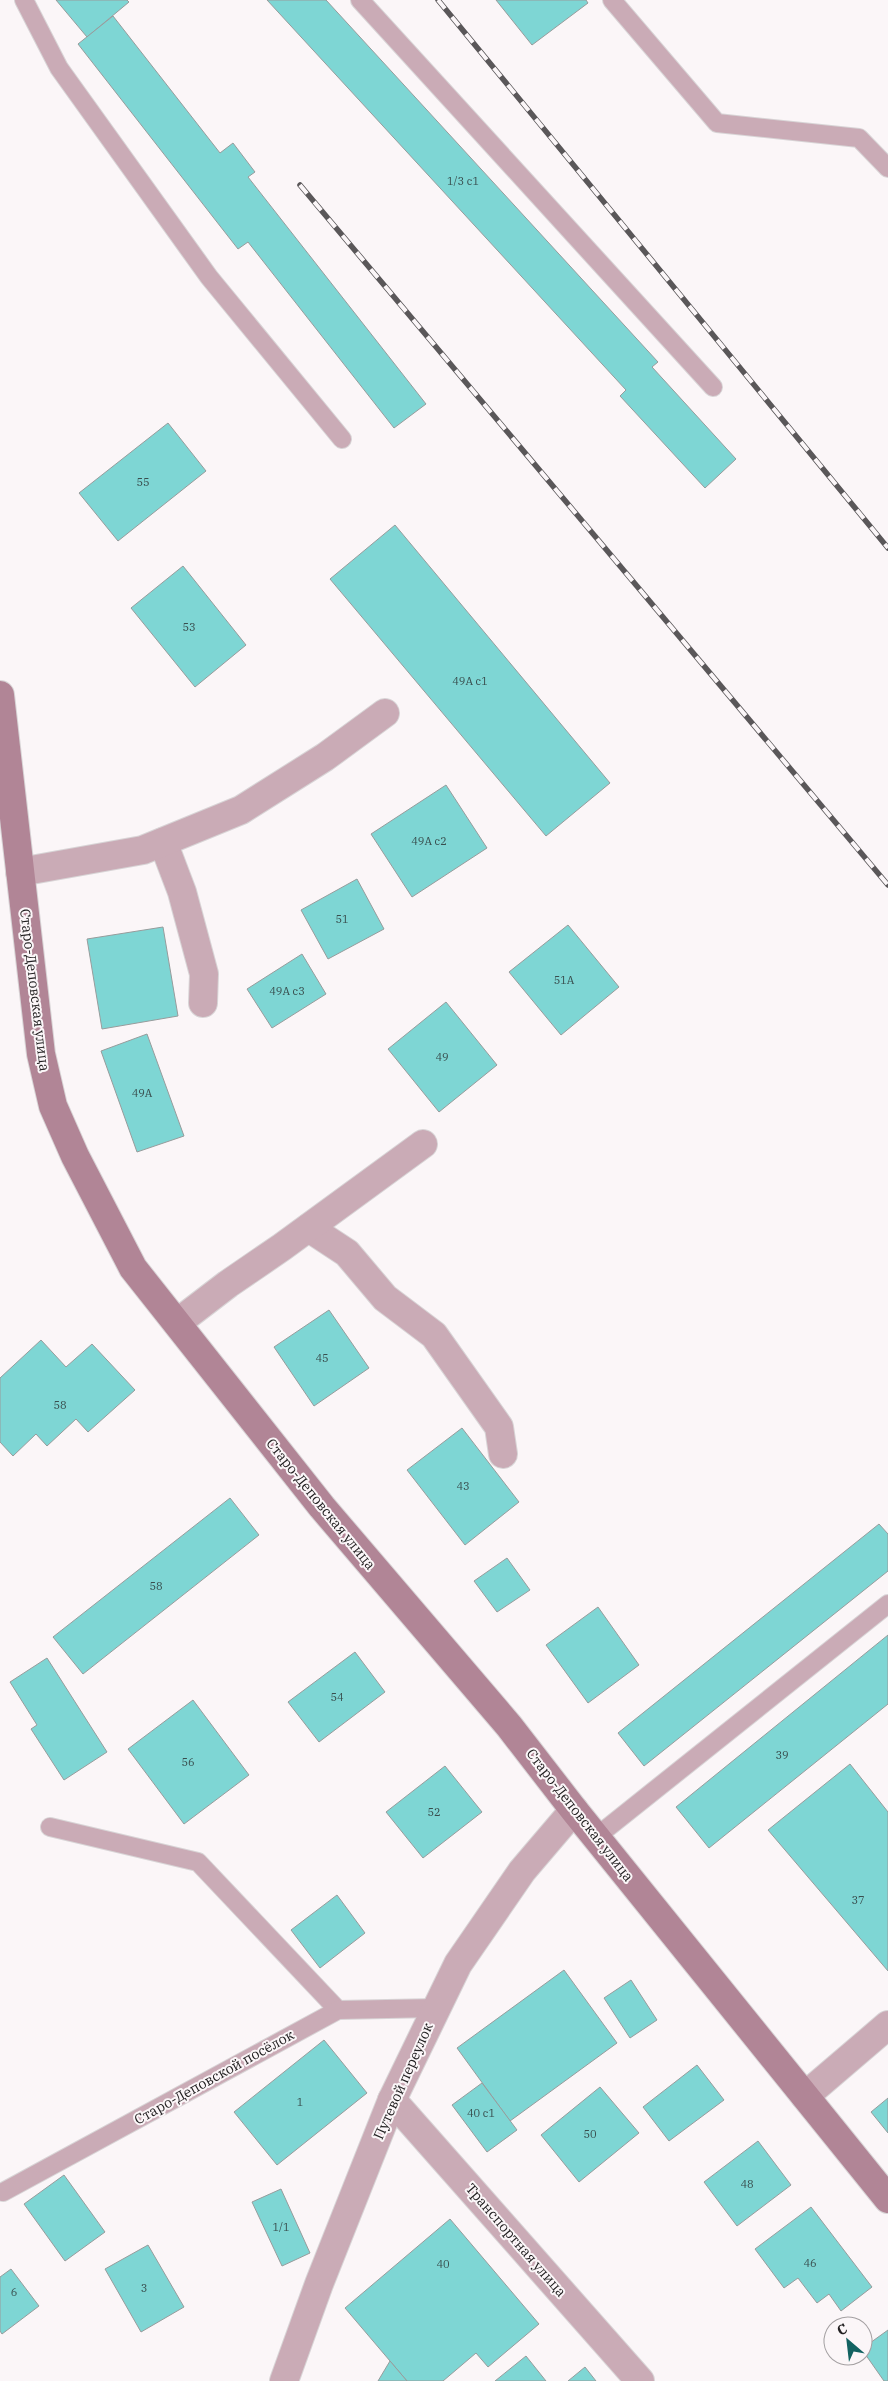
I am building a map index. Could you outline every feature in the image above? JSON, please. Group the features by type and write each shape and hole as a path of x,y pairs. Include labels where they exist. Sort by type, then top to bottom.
{"main road":[{"name":"Старо-Деповская улица","path":"0,695 41,1054 53,1106 75,1156 134,1268 322,1507 509,1726 574,1810 888,2199"}],"street":[{"path":"20,872 142,850 241,810 325,757 385,713"},
{"path":"163,842 182,892 204,974 202,1003"},
{"path":"177,1323 228,1284 309,1228 423,1144"},
{"path":"309,1228 346,1253 385,1298 434,1335 499,1428 503,1454"},
{"name":"Путевой переулок","path":"284,2381 319,2284 392,2100 458,1964 522,1871 574,1810"},
{"path":"805,2096 888,2025"},
{"name":"Транспортная улица","path":"392,2100 640,2381"}],"lane":[{"path":"24,0 59,68 203,269 342,439"},
{"path":"360,0 713,387"},
{"path":"612,0 717,123 859,138 888,168"},
{"path":"596,1837 888,1604"},
{"path":"50,1827 198,1862 338,2010"},
{"name":"Старо-Деповской посёлок","path":"3,2192 338,2010 436,2008"}],"building":[{"path":"56,0 127,0 129,2 87,37"},
{"path":"267,0 326,0 658,362 652,367 736,459 705,488 620,396 626,390"},
{"path":"496,0 586,0 588,3 532,45"},
{"path":"113,16 220,153 233,143 255,172 248,177 426,404 394,428 248,242 238,249 78,44"},
{"path":"168,423 206,471 118,541 79,493"},
{"path":"395,525 610,783 546,836 330,579"},
{"path":"183,566 246,645 195,687 131,608"},
{"path":"446,785 487,848 412,897 371,834"},
{"path":"357,879 384,929 328,959 301,910"},
{"path":"568,925 619,987 561,1035 509,972"},
{"path":"163,927 178,1016 102,1029 87,939"},
{"path":"302,954 326,994 272,1028 247,989"},
{"path":"446,1002 497,1065 439,1112 388,1049"},
{"path":"147,1034 184,1136 137,1152 101,1051"},
{"path":"329,1310 369,1368 314,1406 274,1347"},
{"path":"41,1340 66,1367 92,1344 135,1390 88,1432 76,1419 47,1446 36,1434 13,1456 0,1442 0,1378"},
{"path":"462,1428 519,1502 465,1545 407,1470"},
{"path":"230,1498 259,1535 83,1674 53,1637"},
{"path":"879,1524 888,1534 888,1571 644,1766 618,1733"},
{"path":"507,1558 530,1590 497,1612 474,1581"},
{"path":"598,1607 639,1665 588,1703 546,1645"},
{"path":"888,1635 888,1704 709,1848 676,1807"},
{"path":"355,1652 385,1692 319,1742 288,1702"},
{"path":"47,1658 107,1752 64,1780 31,1729 37,1725 10,1682"},
{"path":"193,1700 249,1775 184,1824 128,1749"},
{"path":"850,1764 888,1812 888,1971 768,1830"},
{"path":"445,1766 482,1812 423,1858 386,1812"},
{"path":"337,1895 365,1933 320,1968 291,1930"},
{"path":"564,1970 617,2043 510,2121 457,2048"},
{"path":"631,1980 657,2020 630,2038 604,1998"},
{"path":"324,2040 367,2093 277,2165 234,2112"},
{"path":"697,2065 724,2100 669,2141 643,2107"},
{"path":"482,2083 517,2130 487,2152 452,2105"},
{"path":"600,2087 639,2133 579,2182 541,2135"},
{"path":"888,2098 888,2133 871,2112"},
{"path":"758,2141 791,2185 737,2226 704,2182"},
{"path":"64,2175 105,2232 65,2261 24,2204"},
{"path":"281,2189 310,2253 282,2266 252,2202"},
{"path":"811,2207 872,2287 841,2311 829,2294 817,2303 798,2278 784,2288 755,2249"},
{"path":"450,2219 539,2324 488,2367 476,2353 443,2381 407,2381 345,2308"},
{"path":"148,2245 184,2307 141,2332 105,2269"},
{"path":"11,2269 39,2306 2,2334 0,2331 0,2277"},
{"path":"888,2330 888,2381 884,2381 873,2365 873,2341"},
{"path":"526,2356 546,2381 495,2381"},
{"path":"390,2361 407,2381 378,2381"},
{"path":"585,2367 596,2381 568,2381"}],"railway":[{"path":"438,0 888,548"},
{"path":"300,185 888,885"}]}
